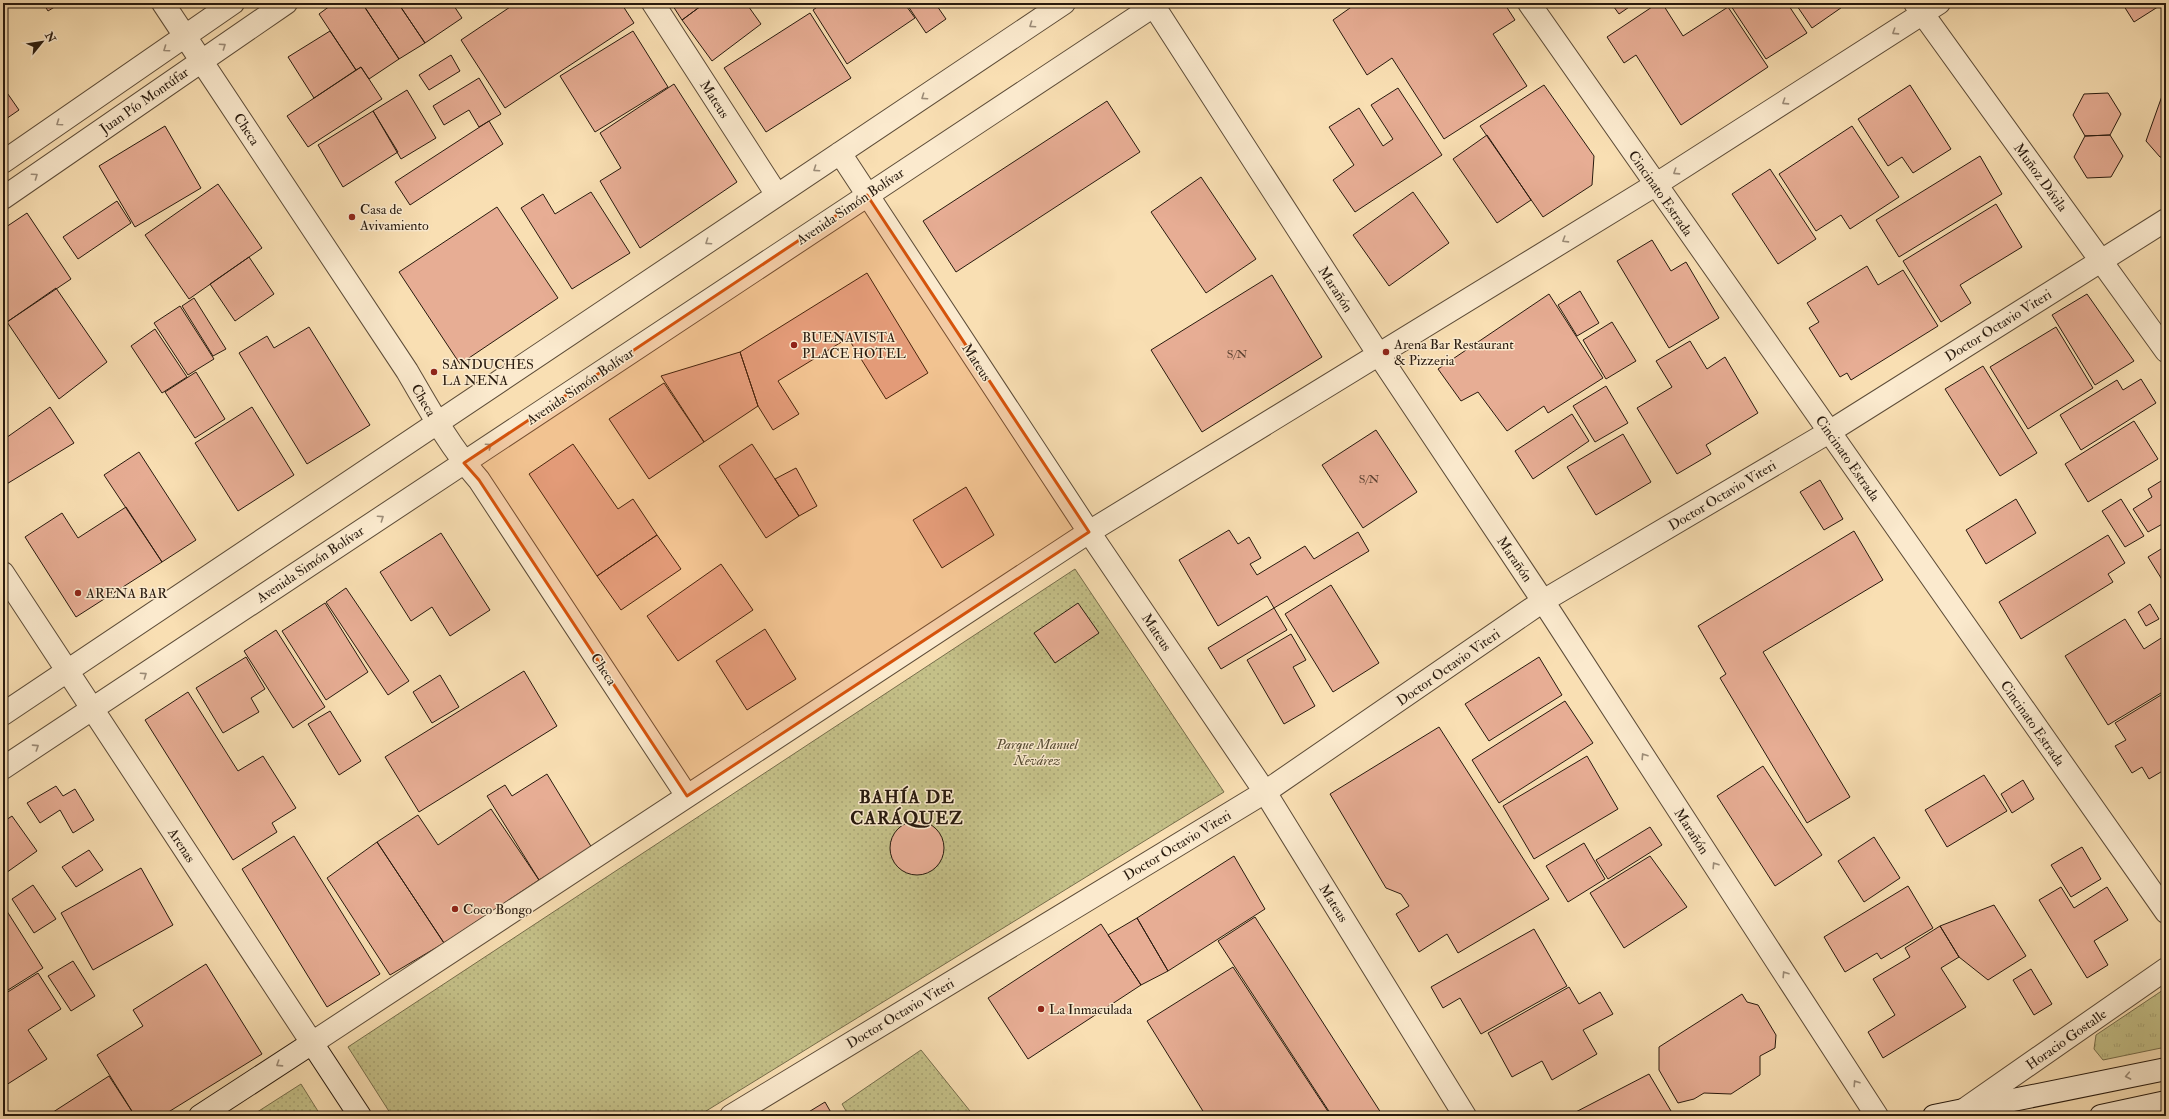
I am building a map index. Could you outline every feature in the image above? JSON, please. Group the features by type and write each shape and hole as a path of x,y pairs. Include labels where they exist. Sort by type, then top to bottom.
{"street":[{"name":"Checa","path":"163,3 407,371 437,423 464,463 479,480 687,796"},
{"name":"Juan Pío Montúfar","path":"3,162 233,3"},
{"name":"Juan Pío Montúfar","path":"3,198 286,3"},
{"name":"Mateus","path":"653,3 777,195"},
{"path":"3,714 1064,3"},
{"name":"Cincinato Estrada","path":"1529,3 1655,185 2166,912"},
{"name":"Avenida Simón Bolívar","path":"3,768 1154,4"},
{"name":"Marañón","path":"1154,4 1379,355 1543,601 1878,1116"},
{"path":"200,1116 1089,532 1655,185 1926,7"},
{"name":"Muñoz Dávila","path":"1926,7 2166,351"},
{"name":"Mateus","path":"840,153 1089,532 1265,792 1465,1116"},
{"name":"Doctor Octavio Viteri","path":"731,1116 1265,792 1543,601 1829,432 2166,220"},
{"name":"Arenas","path":"3,573 91,710 360,1116"},
{"name":"Horacio Gostalle","path":"1965,1109 2166,969"},
{"path":"1934,1116 2166,1068"},
{"path":"2101,1116 2166,1102"}],"highlighted area":[{"path":"867,195 1089,532 687,796 479,480 464,463"}],"green space":[{"name":"Parque Manuel Nevárez","path":"1075,569 1224,792 698,1116 392,1116 348,1047"},
{"path":"2166,988 2166,1047 2103,1060 2094,1049 2096,1035"},
{"path":"921,1050 974,1116 849,1116 842,1104"},
{"path":"301,1084 321,1116 251,1116"}],"building":[{"path":"43,3 61,3 48,11"},
{"path":"334,3 362,3 399,59 369,79 361,67 356,70 319,14"},
{"path":"362,3 398,3 425,43 399,59"},
{"path":"398,3 452,3 462,18 425,43"},
{"path":"516,3 621,3 634,23 505,108 461,40"},
{"path":"671,3 705,3 682,20"},
{"path":"705,3 746,3 761,24 712,61 682,20"},
{"path":"823,3 904,3 915,18 847,64 813,10"},
{"path":"906,3 935,3 946,19 926,33"},
{"path":"1357,3 1504,3 1515,20 1493,34 1527,86 1444,139 1392,58 1367,75 1333,20"},
{"path":"1611,3 1635,3 1619,14"},
{"path":"1658,3 1662,3 1683,36 1728,7 1768,67 1681,125 1636,55 1624,63 1607,37"},
{"path":"1729,3 1787,3 1807,33 1766,59"},
{"path":"1795,3 1848,3 1812,28"},
{"path":"2122,3 2164,3 2134,22"},
{"path":"810,13 851,78 766,132 724,68"},
{"path":"330,31 356,70 314,98 288,57"},
{"path":"633,31 668,87 595,132 560,76"},
{"path":"451,55 460,71 429,90 419,75"},
{"path":"361,67 382,99 308,147 287,116"},
{"path":"479,78 501,114 479,127 469,110 444,125 433,106"},
{"path":"674,84 737,182 640,248 600,181 621,168 600,133"},
{"path":"1544,85 1594,156 1592,185 1543,217 1480,126"},
{"path":"1910,85 1951,149 1913,173 1902,157 1888,166 1858,119"},
{"path":"3,87 19,110 3,121"},
{"path":"1398,88 1442,155 1355,212 1333,180 1354,165 1329,127 1359,108 1383,146 1393,139 1371,105"},
{"path":"407,90 436,138 401,159 373,111"},
{"path":"2108,93 2121,114 2110,135 2085,136 2073,115 2084,94"},
{"path":"2162,96 2166,96 2166,158 2160,157 2146,141"},
{"path":"1107,101 1140,152 956,272 923,221"},
{"path":"373,111 398,152 343,187 318,145"},
{"path":"489,121 503,144 410,205 395,182"},
{"path":"165,126 201,188 135,227 99,166"},
{"path":"1852,126 1899,197 1850,229 1841,215 1816,231 1779,174"},
{"path":"1487,135 1531,200 1497,223 1453,159"},
{"path":"2110,135 2123,156 2111,177 2087,178 2074,157 2085,136"},
{"path":"1980,156 2002,194 1899,257 1876,220"},
{"path":"1770,169 1816,239 1778,264 1732,194"},
{"path":"1201,177 1256,259 1206,293 1151,212"},
{"path":"218,184 262,248 189,299 145,235"},
{"path":"591,192 630,253 572,289 521,208 543,194 555,214"},
{"path":"1413,192 1449,243 1389,286 1353,235"},
{"path":"117,201 131,223 78,259 63,237"},
{"path":"1996,204 2022,247 1960,285 1971,303 1941,322 1903,261"},
{"path":"497,207 558,298 460,364 399,272"},
{"path":"27,213 71,279 7,322 3,316 3,229"},
{"path":"1652,240 1671,271 1686,262 1719,318 1669,348 1617,261"},
{"path":"249,257 274,294 235,321 210,284"},
{"path":"1867,266 1878,285 1903,270 1938,326 1851,380 1847,373 1840,377 1809,328 1819,322 1807,303"},
{"name":"BUENAVISTA PLACE HOTEL","path":"867,273 928,373 886,399 848,338 778,381 799,414 773,430 758,406 740,352"},
{"path":"1272,275 1322,357 1202,432 1151,350"},
{"path":"56,288 107,362 59,399 7,322"},
{"path":"1580,291 1599,323 1577,336 1558,305"},
{"path":"1549,294 1603,378 1548,413 1544,406 1507,431 1478,392 1461,401 1438,369"},
{"path":"2087,294 2134,361 2095,385 2052,315"},
{"path":"194,298 226,349 213,356 182,306"},
{"path":"180,306 214,359 188,375 154,323"},
{"path":"1612,322 1636,361 1606,379 1583,340"},
{"path":"309,327 370,425 307,464 239,353 267,336 274,348"},
{"path":"2056,327 2093,388 2028,429 1990,367"},
{"path":"155,329 187,377 162,393 131,346"},
{"path":"1690,341 1707,369 1725,357 1758,413 1706,445 1711,454 1677,474 1637,408 1672,387 1656,361"},
{"path":"740,352 758,406 704,442 661,376"},
{"path":"1983,366 2037,453 2000,476 1945,389"},
{"path":"196,372 225,419 195,438 165,392"},
{"path":"2141,379 2156,403 2081,450 2060,415 2117,380 2123,390"},
{"path":"664,383 704,442 649,479 609,419"},
{"path":"1606,386 1628,423 1595,442 1573,406"},
{"path":"50,407 74,443 5,485 3,482 3,440"},
{"path":"252,407 294,475 238,511 195,443"},
{"path":"1572,414 1589,441 1533,479 1515,451"},
{"path":"2134,421 2158,459 2088,502 2065,464"},
{"path":"1376,430 1417,492 1363,528 1322,465"},
{"path":"1623,434 1651,482 1596,515 1567,467"},
{"path":"573,444 618,509 633,499 657,535 597,576 529,474"},
{"path":"752,444 799,516 766,538 719,466"},
{"path":"139,452 196,540 162,562 104,475"},
{"path":"796,468 817,506 799,516 775,479"},
{"path":"2166,478 2166,522 2148,532 2133,509 2152,497 2148,489"},
{"path":"1820,480 1843,519 1824,530 1800,492"},
{"path":"966,487 994,535 942,568 913,520"},
{"path":"2016,499 2036,533 1986,564 1966,530"},
{"path":"2121,499 2144,536 2125,547 2102,511"},
{"path":"126,507 162,562 76,617 25,537 62,513 78,538"},
{"path":"1229,530 1238,544 1249,537 1261,558 1250,564 1257,575 1305,546 1314,559 1358,532 1369,551 1274,608 1267,596 1218,626 1179,560"},
{"path":"1854,531 1883,580 1763,652 1850,797 1807,823 1720,678 1726,674 1698,626"},
{"path":"441,533 490,610 450,636 432,607 411,621 380,572"},
{"path":"657,535 681,569 621,610 597,576"},
{"path":"2108,535 2125,563 2108,574 2113,582 2021,639 1999,602"},
{"path":"2166,546 2166,586 2148,557"},
{"path":"721,564 753,610 678,661 647,616"},
{"path":"1331,585 1379,663 1333,692 1285,614"},
{"path":"346,588 409,681 388,695 326,602"},
{"path":"325,603 368,672 326,700 282,631"},
{"path":"1078,603 1099,633 1055,663 1034,633"},
{"path":"2150,604 2159,619 2146,626 2138,612"},
{"path":"1274,608 1287,630 1221,669 1208,648"},
{"path":"2125,619 2144,649 2166,635 2166,690 2108,725 2065,656"},
{"path":"765,629 796,679 747,710 716,661"},
{"path":"276,630 325,707 293,728 244,651"},
{"path":"1291,634 1306,660 1293,667 1315,706 1284,724 1247,660"},
{"path":"246,657 265,689 251,698 259,712 223,733 196,688"},
{"path":"1539,657 1562,695 1489,741 1465,704"},
{"path":"524,671 557,726 419,812 385,757"},
{"path":"440,675 459,707 432,723 413,692"},
{"path":"188,692 238,771 263,756 296,808 272,823 277,832 233,860 145,720"},
{"path":"2166,692 2166,769 2149,779 2142,767 2132,773 2115,746 2126,740 2115,723"},
{"path":"1565,701 1593,743 1499,803 1472,760"},
{"path":"330,711 361,761 339,775 308,724"},
{"path":"1439,727 1549,899 1458,953 1447,934 1419,952 1396,914 1409,906 1401,894 1386,888 1330,794"},
{"path":"1587,756 1618,809 1534,859 1503,806"},
{"path":"1763,766 1822,855 1775,886 1717,796"},
{"path":"547,774 592,848 539,880 487,796 505,785 512,796"},
{"path":"1984,775 2007,811 1947,847 1925,810"},
{"path":"2023,780 2034,799 2012,813 2001,794"},
{"path":"56,786 63,796 75,789 94,820 73,833 60,810 40,823 27,803"},
{"path":"491,809 539,880 444,943 377,842 418,815 438,845"},
{"path":"12,816 37,851 3,875 3,822"},
{"path":"912,821 922,821 932,825 940,833 944,843 944,853 940,863 932,871 922,875 912,875 902,871 894,863 890,853 890,843 894,833 902,825"},
{"path":"1650,827 1662,845 1608,879 1596,860"},
{"path":"294,836 380,974 327,1007 242,869"},
{"path":"1874,837 1900,878 1864,902 1838,861"},
{"path":"377,842 444,943 390,975 327,878"},
{"path":"1584,843 1605,879 1568,902 1546,866"},
{"path":"2082,847 2101,879 2071,897 2051,865"},
{"path":"89,850 103,870 76,887 62,867"},
{"path":"1234,856 1265,909 1168,971 1137,918"},
{"path":"1650,856 1687,907 1624,948 1590,893"},
{"path":"141,868 173,925 93,970 61,913"},
{"path":"33,885 56,919 34,933 12,899"},
{"path":"1908,886 1933,928 1881,959 1877,953 1845,972 1824,937"},
{"path":"2061,887 2074,908 2107,887 2128,920 2094,941 2108,965 2087,978 2039,900"},
{"path":"3,905 43,968 8,990 3,982"},
{"path":"1994,905 2026,956 1988,980 1959,957 1940,926"},
{"path":"1255,917 1383,1116 1332,1116 1218,941"},
{"path":"1137,918 1168,971 1141,985 1108,935"},
{"path":"1101,924 1141,985 1028,1059 988,998"},
{"path":"1940,926 1959,957 1941,968 1966,1007 1883,1058 1868,1032 1895,1015 1873,979 1910,957 1905,948"},
{"path":"1534,929 1567,986 1481,1034 1460,998 1443,1008 1431,987"},
{"path":"73,961 95,996 71,1011 48,976"},
{"path":"206,964 262,1054 162,1116 135,1116 97,1055 143,1026 133,1010"},
{"path":"1233,967 1331,1116 1206,1116 1147,1021"},
{"path":"2031,969 2052,1004 2034,1015 2013,980"},
{"path":"38,973 61,1009 28,1030 47,1059 3,1087 3,995"},
{"path":"1569,987 1579,1004 1600,992 1613,1014 1583,1030 1597,1054 1552,1080 1542,1061 1512,1077 1488,1033"},
{"path":"1742,994 1747,1002 1758,1005 1776,1035 1775,1048 1760,1056 1760,1075 1731,1094 1704,1093 1694,1099 1678,1103 1659,1070 1659,1047"},
{"path":"1649,1074 1674,1116 1568,1116"},
{"path":"109,1076 135,1116 47,1116"},
{"path":"825,1102 833,1116 802,1116"}],"place":[{"name":"Casa de Avivamiento","path":"352,217"},
{"name":"BUENAVISTA PLACE HOTEL","path":"794,345"},
{"name":"Arena Bar Restaurant & Pizzeria","path":"1386,352"},
{"name":"SANDUCHES LA NENA","path":"434,372"},
{"name":"ARENA BAR","path":"78,593"},
{"name":"Coco Bongo","path":"455,909"},
{"name":"La Inmaculada","path":"1041,1009"}],"district":[{"name":"BAHÍA DE CARÁQUEZ","path":"907,807"}]}
